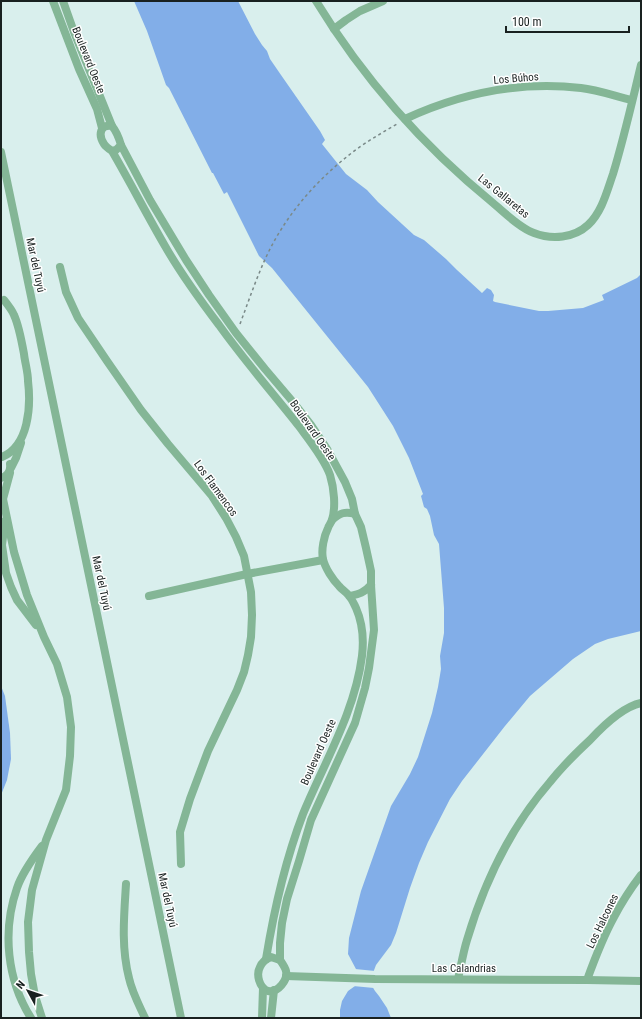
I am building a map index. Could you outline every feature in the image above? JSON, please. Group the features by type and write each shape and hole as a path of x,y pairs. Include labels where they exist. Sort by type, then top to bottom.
{"street":[{"name":"Boulevard Oeste","path":"53,1 79,69 97,110 102,128"},
{"name":"Boulevard Oeste","path":"63,1 112,126"},
{"name":"Las Gallaretas","path":"316,1 355,60 405,120 441,157 480,193 532,233 541,236 562,237 580,231 588,225 599,210 609,186 620,150 641,65"},
{"path":"334,29 360,11 383,1"},
{"path":"79,69 88,66"},
{"name":"Los Búhos","path":"405,120 426,110 456,99 480,93 533,86 583,89 632,100"},
{"path":"105,126 112,126 116,130 121,145 116,150 112,150 106,146 101,134 102,128 105,126"},
{"name":"Boulevard Oeste","path":"121,145 150,200 209,295 236,333 293,402 327,449 345,482 352,499 355,514 361,527 371,571 374,630 365,688 355,723 311,820 282,923 280,960"},
{"name":"Boulevard Oeste","path":"112,150 176,264 219,326 302,431 319,455 329,473 333,490 334,504 332,520 324,541 323,560 331,576 350,596 360,616 363,633 361,658 356,685 338,736 303,816 289,856 271,924 266,959"},
{"name":"Mar del Tuyú","path":"1,152 181,1018"},
{"path":"142,203 150,200"},
{"name":"Los Flamencos","path":"60,267 66,292 78,318 146,415 168,444 212,496 226,518 244,556 251,592 252,615 248,655 244,672 237,690 208,752 190,799 180,832 181,864"},
{"path":"4,300 15,316 22,344 28,381 28,411 20,446 10,470 2,497 14,552 27,595 57,664 66,697 71,727 70,756 66,790 46,840 32,890 28,922 31,974 35,996 42,1018"},
{"path":"219,326 227,321"},
{"path":"302,431 310,425"},
{"path":"1,457 13,451 23,436"},
{"path":"1,457 8,459 11,465 10,470 5,477 1,478"},
{"path":"332,520 338,514 349,512 355,514"},
{"path":"6,515 2,545 6,573 17,600 44,637"},
{"path":"3,555 14,552"},
{"path":"150,596 247,574 323,560"},
{"path":"350,596 365,592 371,586"},
{"path":"17,600 27,595"},
{"path":"356,685 365,688"},
{"path":"458,979 466,941 479,903 494,869 529,810 553,778 599,730 627,708 641,702"},
{"path":"303,816 311,820"},
{"path":"31,1018 15,986 9,956 8,934 11,909 18,886 31,861 46,840"},
{"name":"Los Halcones","path":"587,980 614,916 641,875"},
{"path":"126,884 123,927 124,949 129,979 145,1018"},
{"path":"18,886 32,890"},
{"path":"262,1018 263,988 260,983 258,971 266,959 271,957 280,960 286,970 284,982 280,987 274,990 270,991 263,988"},
{"name":"Las Calandrias","path":"286,976 375,979 641,981"},
{"path":"271,1018 274,990"},
{"path":"22,1001 35,996"}],"path":[{"path":"236,333 268,252 290,217 312,189 345,158 405,120"}],"water":[{"path":"134,1 238,1 255,34 267,51 270,59 320,131 325,140 322,144 346,174 367,190 414,235 424,240 446,259 482,293 487,288 491,290 494,295 493,301 539,311 583,308 604,300 602,295 637,278 641,274 641,631 608,639 595,644 573,659 530,696 462,781 450,799 419,863 391,945 376,965 373,973 372,986 387,1008 391,1018 340,1018 340,1010 342,1001 348,991 356,984 357,971 348,954 349,938 361,891 391,806 418,757 432,713 438,687 441,669 440,656 444,633 444,608 439,544 434,535 430,516 427,509 424,507 421,496 423,494 409,458 393,426 368,387 272,268 259,256 227,192 224,194 212,173 169,88 166,85 147,31"},
{"path":"1,686 5,696 10,733 11,759 7,780 1,795"}],"pier":[{"path":"355,969 375,971 374,988 353,986"}]}
